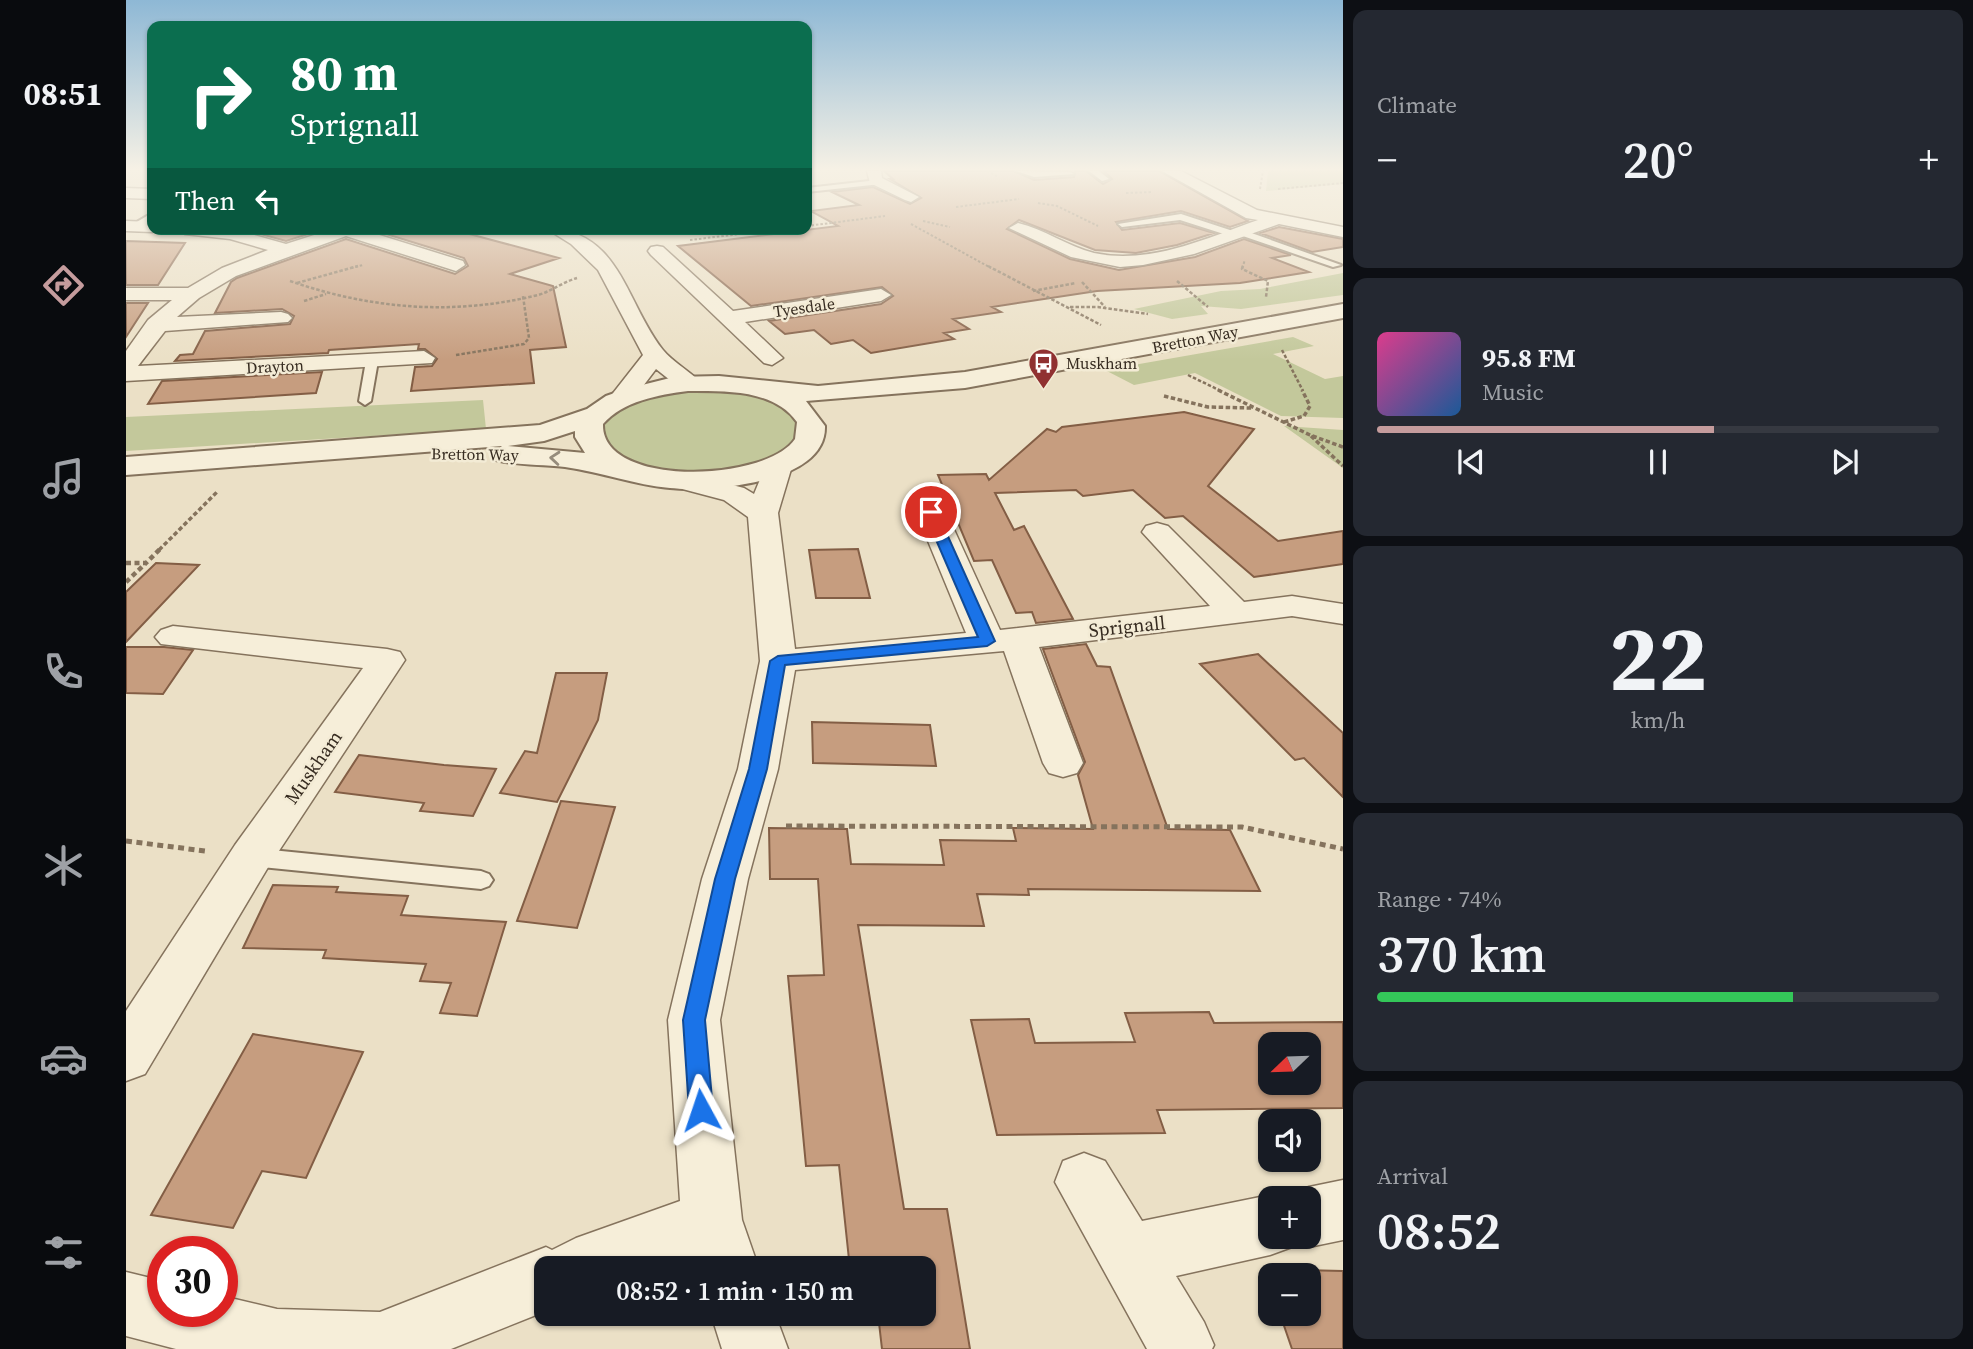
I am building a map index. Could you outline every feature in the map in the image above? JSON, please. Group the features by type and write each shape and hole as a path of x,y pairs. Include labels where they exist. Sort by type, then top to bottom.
{"street":[{"path":"1033,234 1097,259 1148,259 1233,234"},
{"path":"234,235 285,249"},
{"path":"126,366 156,325 191,294 233,271 285,249 333,235"},
{"path":"365,235 456,265"},
{"path":"570,235 580,239 598,256 655,355 688,383"},
{"path":"657,251 772,358"},
{"path":"611,275 677,271"},
{"path":"126,294 191,294"},
{"name":"Tyesdale","path":"727,318 881,295"},
{"name":"Bretton Way","path":"812,427 877,400 965,380 1343,311"},
{"path":"156,325 281,318"},
{"path":"622,397 655,355"},
{"name":"Drayton","path":"126,374 424,358"},
{"name":"Bretton Way","path":"126,466 327,453 544,433 597,414 622,397 642,390 688,383 818,394 965,380"},
{"path":"651,1256 720,1244 694,1020 725,879 758,769 778,661 763,513 778,466 798,454 809,441 812,427 806,415 793,404 753,388"},
{"path":"597,414 589,428 590,442 602,456 622,467"},
{"name":"Bretton Way","path":"327,453 489,453 563,458 681,480 727,478 778,466"},
{"path":"681,480 734,494 763,513"},
{"path":"931,512 1002,640 1063,763"},
{"path":"1157,532 1237,614"},
{"name":"Sprignall","path":"778,661 1002,640 1292,606 1343,614"},
{"name":"Muskham","path":"126,1057 251,857 387,660 173,637"},
{"path":"1084,1182 1181,1345"},
{"path":"1321,1215 1343,1210"},
{"path":"1128,1255 1258,1228"},
{"path":"126,1304 277,1342 380,1347 534,1284"},
{"path":"747,1326 755,1349"}],"lane":[{"path":"1227,234 1336,265"},
{"path":"365,401 372,361"},
{"path":"251,857 481,880"}],"path":[{"path":"929,234 1032,291 1101,325"},
{"path":"1230,235 1249,251 1242,269 1268,281 1266,304"},
{"path":"296,284 412,251"},
{"path":"1148,259 1209,307"},
{"path":"233,271 281,278 368,305 407,311 472,305 548,292 560,282 611,275"},
{"path":"1082,282 1106,307"},
{"path":"424,358 489,352 524,344 528,338 523,296"},
{"path":"1069,307 1106,307 1148,314"},
{"path":"1280,348 1310,406 1304,416 1283,422"},
{"path":"1188,375 1310,435 1343,447"},
{"path":"1164,396 1208,407 1255,408"},
{"path":"1310,435 1343,466"},
{"path":"126,582 226,482"},
{"path":"126,562 146,563"},
{"path":"741,826 1241,827 1343,849"},
{"path":"126,841 251,857"}],"green space":[{"path":"1343,273 1343,295 1241,309 1201,306 1208,314 1172,319 1134,309 1221,291 1260,289"},
{"path":"1293,337 1314,346 1273,354 1325,379 1343,376 1343,418 1281,416 1195,373 1134,385 1105,370"},
{"path":"753,388 806,415 798,454 681,480 602,456 597,414 642,391"},
{"path":"483,400 486,429 126,451 126,417"},
{"path":"1284,426 1343,430 1343,468"}],"building":[{"path":"1017,234 1070,259 1119,270 1195,257 1244,239 1291,255 1272,258 1309,272 1240,283 1097,291 992,307 1001,312 953,319 969,329 944,333 954,339 871,353 853,340 831,344 814,330 785,334 769,321 881,304 893,296 882,287 751,306 678,246 766,235"},
{"path":"1054,234 1211,234 1177,245 1136,253 1095,250"},
{"path":"1263,234 1316,234 1343,239 1343,247 1312,252"},
{"path":"264,235 305,235 286,241"},
{"path":"389,235 473,235 559,258 510,274 553,286 566,347 530,350 534,383 411,391 415,367 432,366 437,359 425,349 418,349 419,344 329,350 328,353 175,361 180,355 193,354 205,331 290,324 294,316 282,309 215,313 231,282 237,278 346,239 455,274 468,266 464,258"},
{"path":"126,241 185,243 158,285 126,285"},
{"path":"126,303 148,303 126,337"},
{"path":"322,372 316,393 148,404 162,381"},
{"path":"1184,412 1254,429 1208,486 1278,541 1343,531 1343,564 1254,577 1183,516 1165,518 1133,490 1083,496 1076,490 995,493 1014,530 1024,526 1073,619 1036,623 1032,612 1016,613 992,560 974,561 938,475 986,474 989,480 1047,429 1056,432 1062,427"},
{"path":"858,549 870,598 816,598 809,550"},
{"path":"156,563 199,565 126,642 126,592"},
{"path":"1086,644 1097,666 1110,667 1168,829 1230,830 1260,891 1028,889 1029,895 977,894 984,926 858,925 904,1209 947,1209 970,1349 882,1349 879,1326 936,1326 936,1256 849,1256 839,1165 806,1166 788,976 824,975 818,879 770,879 769,828 847,829 851,864 944,865 940,840 1016,841 1013,828 1093,829 1078,775 1085,762 1043,649"},
{"path":"126,647 193,650 163,694 126,693"},
{"path":"1258,654 1343,733 1343,797 1304,758 1295,760 1200,664"},
{"path":"556,673 607,673 598,720 557,802 500,793 525,751 537,753"},
{"path":"812,722 930,725 936,766 813,763"},
{"path":"359,755 496,769 473,816 420,811 424,803 335,792"},
{"path":"561,801 615,807 577,928 517,921"},
{"path":"273,885 338,887 336,892 408,896 401,915 506,922 477,1016 440,1013 451,983 420,981 426,964 323,958 326,950 243,948"},
{"path":"1209,1012 1214,1023 1343,1022 1343,1108 1157,1110 1165,1133 997,1135 971,1020 1029,1019 1035,1043 1135,1042 1125,1013"},
{"path":"253,1034 363,1052 306,1178 262,1171 233,1228 151,1215"},
{"path":"1321,1270 1343,1271 1343,1349 1292,1349 1284,1326 1321,1326"}],"place":[{"name":"Muskham","path":"1043,390"}],"route":[{"path":"701,1110 694,1020 725,879 758,769 778,661 987,641 931,512"}]}
